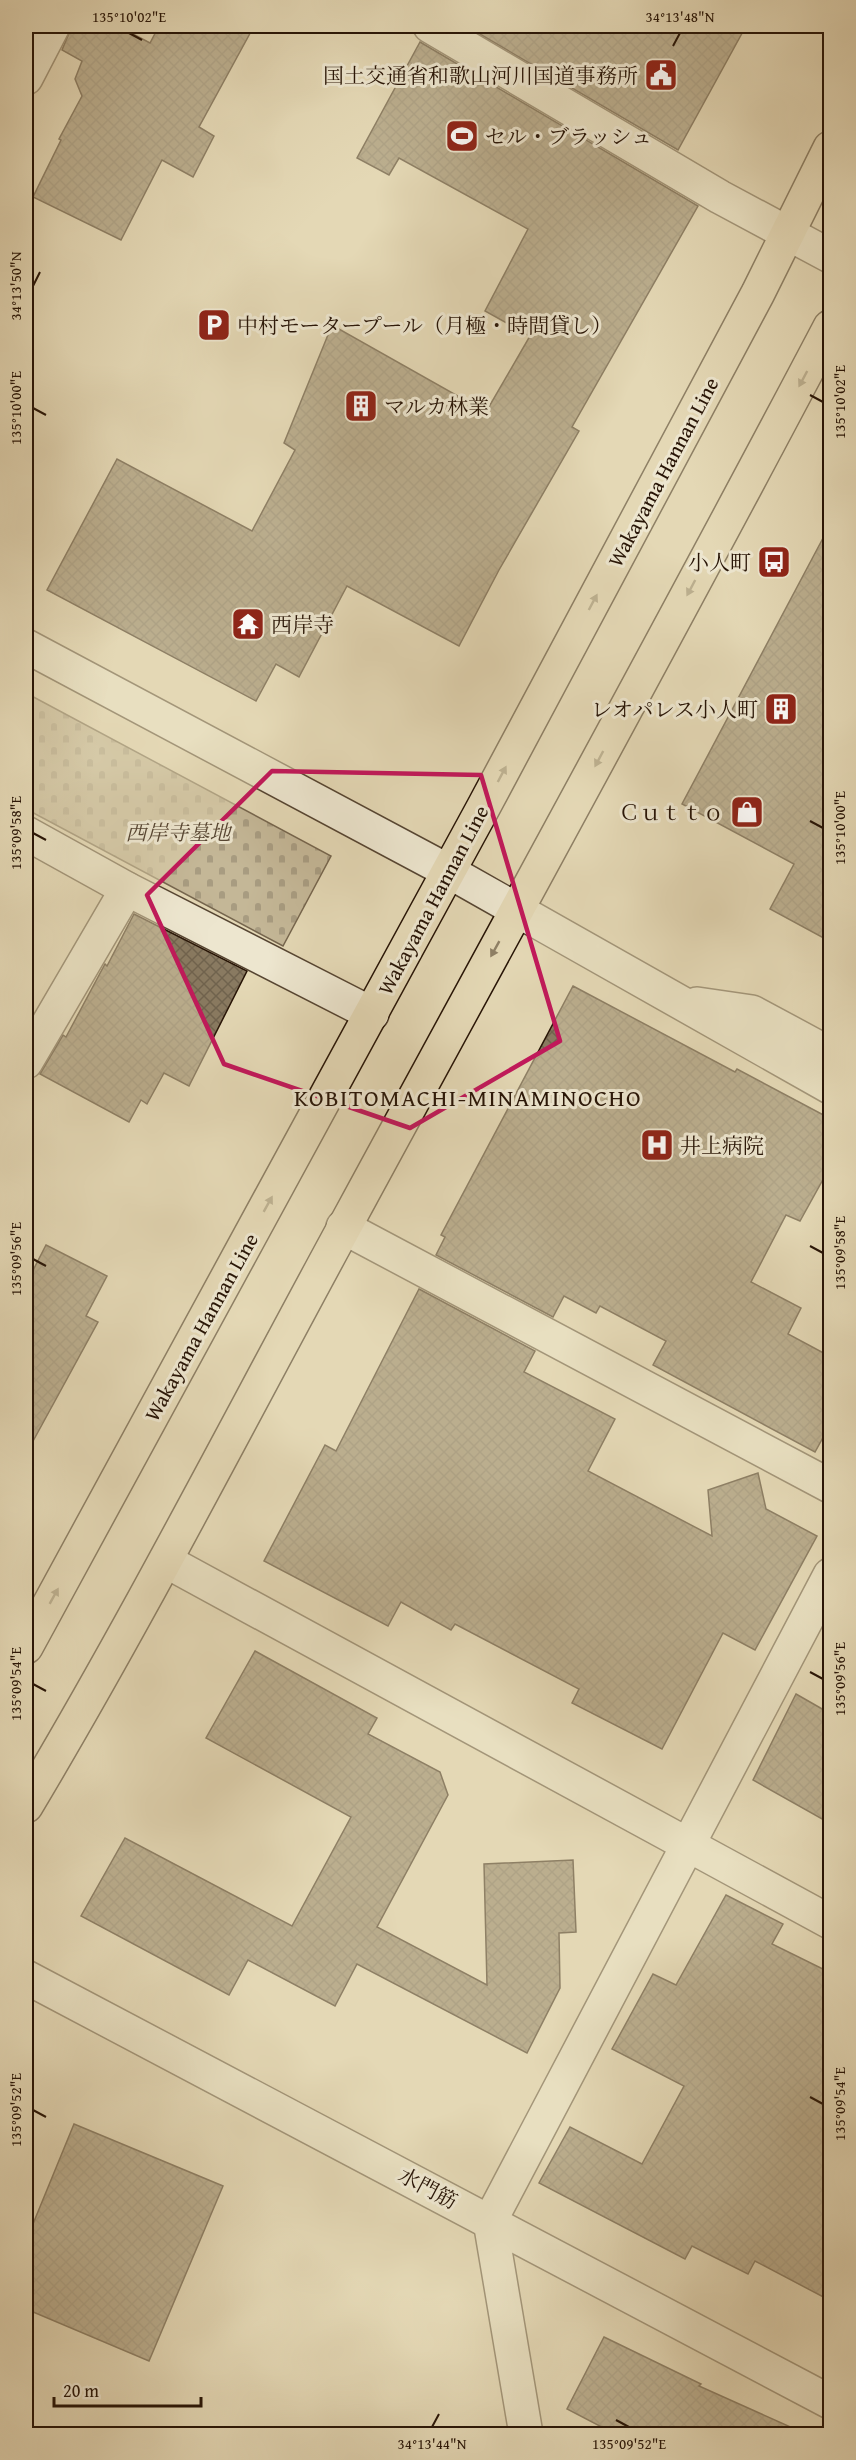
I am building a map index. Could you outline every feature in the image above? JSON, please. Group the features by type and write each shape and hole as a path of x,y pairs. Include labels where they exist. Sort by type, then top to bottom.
{"main road":[{"name":"Wakayama Hannan Line","path":"26,1647 372,1014 788,234 831,148"},
{"path":"26,1806 166,1561 831,327"}],"street":[{"path":"26,78 53,26"},
{"path":"430,26 788,234 831,256"},
{"path":"26,646 448,871 831,1087"},
{"path":"26,833 127,889 372,1014"},
{"path":"26,1062 127,889"},
{"path":"678,1001 752,1012 831,1054"},
{"path":"344,1227 831,1486"},
{"path":"166,1561 831,1922"},
{"path":"526,2434 490,2221 831,1575"},
{"name":"水門筋","path":"26,1977 831,2402"}],"highlighted area":[{"path":"272,771 481,775 560,1041 410,1128 224,1064 147,895"}],"green space":[{"name":"西岸寺墓地","path":"26,693 331,856 283,946 26,809"}],"building":[{"path":"72,26 118,26 150,43 159,26 254,26 199,127 214,136 193,177 162,160 121,240 33,197 61,140 59,139 82,96 75,79 82,61 62,50"},
{"name":"国土交通省和歌山河川国道事務所","path":"466,26 746,26 678,150"},
{"path":"420,42 698,206 572,427 579,431 499,570 459,646 347,586 299,677 276,664 256,701 47,590 117,459 252,531 295,450 284,443 332,325 486,412 530,336 485,311 528,229 399,158 389,175 357,158"},
{"path":"831,523 831,942 770,909 794,864 682,804"},
{"path":"134,914 247,971 189,1086 164,1073 147,1104 141,1100 129,1122 40,1074 63,1035 66,1037"},
{"name":"井上病院","path":"573,986 735,1072 737,1069 831,1119 831,1165 800,1221 786,1215 751,1282 801,1308 788,1334 831,1357 831,1423 815,1452 653,1365 666,1341 600,1306 596,1313 564,1296 553,1317 436,1255 445,1237 441,1235"},
{"path":"46,1245 107,1276 86,1316 98,1322 26,1454 26,1284"},
{"path":"419,1289 535,1351 524,1372 615,1419 588,1471 712,1536 708,1490 758,1473 766,1509 817,1536 755,1650 723,1633 662,1749 572,1703 579,1689 455,1624 451,1630 401,1602 388,1626 264,1561 325,1445 336,1451"},
{"path":"255,1651 377,1718 368,1734 440,1772 448,1795 377,1927 487,1985 484,1864 573,1860 576,1932 559,1933 560,1988 527,2053 357,1964 335,2006 248,1960 229,1995 81,1916 125,1838 292,1926 351,1817 206,1738"},
{"path":"796,1694 831,1714 831,1824 753,1780"},
{"path":"726,1895 783,1924 772,1944 831,1973 831,2301 755,2261 748,2274 692,2246 685,2259 539,2183 570,2127 642,2164 684,2086 612,2049 653,1974 676,1985"},
{"path":"74,2124 223,2186 149,2361 26,2309 26,2241"},
{"path":"604,2337 701,2384 699,2386 806,2434 615,2434 567,2409"}],"place":[{"name":"国土交通省和歌山河川国道事務所","path":"661,75"},
{"name":"セル・ブラッシュ","path":"462,136"},
{"name":"中村モータープール（月極・時間貸し）","path":"214,325"},
{"name":"マルカ林業","path":"361,406"},
{"name":"小人町","path":"774,562"},
{"name":"西岸寺","path":"248,624"},
{"name":"レオパレス小人町","path":"781,709"},
{"name":"Ｃｕｔｔｏ","path":"747,812"},
{"name":"井上病院","path":"657,1145"}],"district":[{"name":"KOBITOMACHI-MINAMINOCHO","path":"468,1097"}]}
